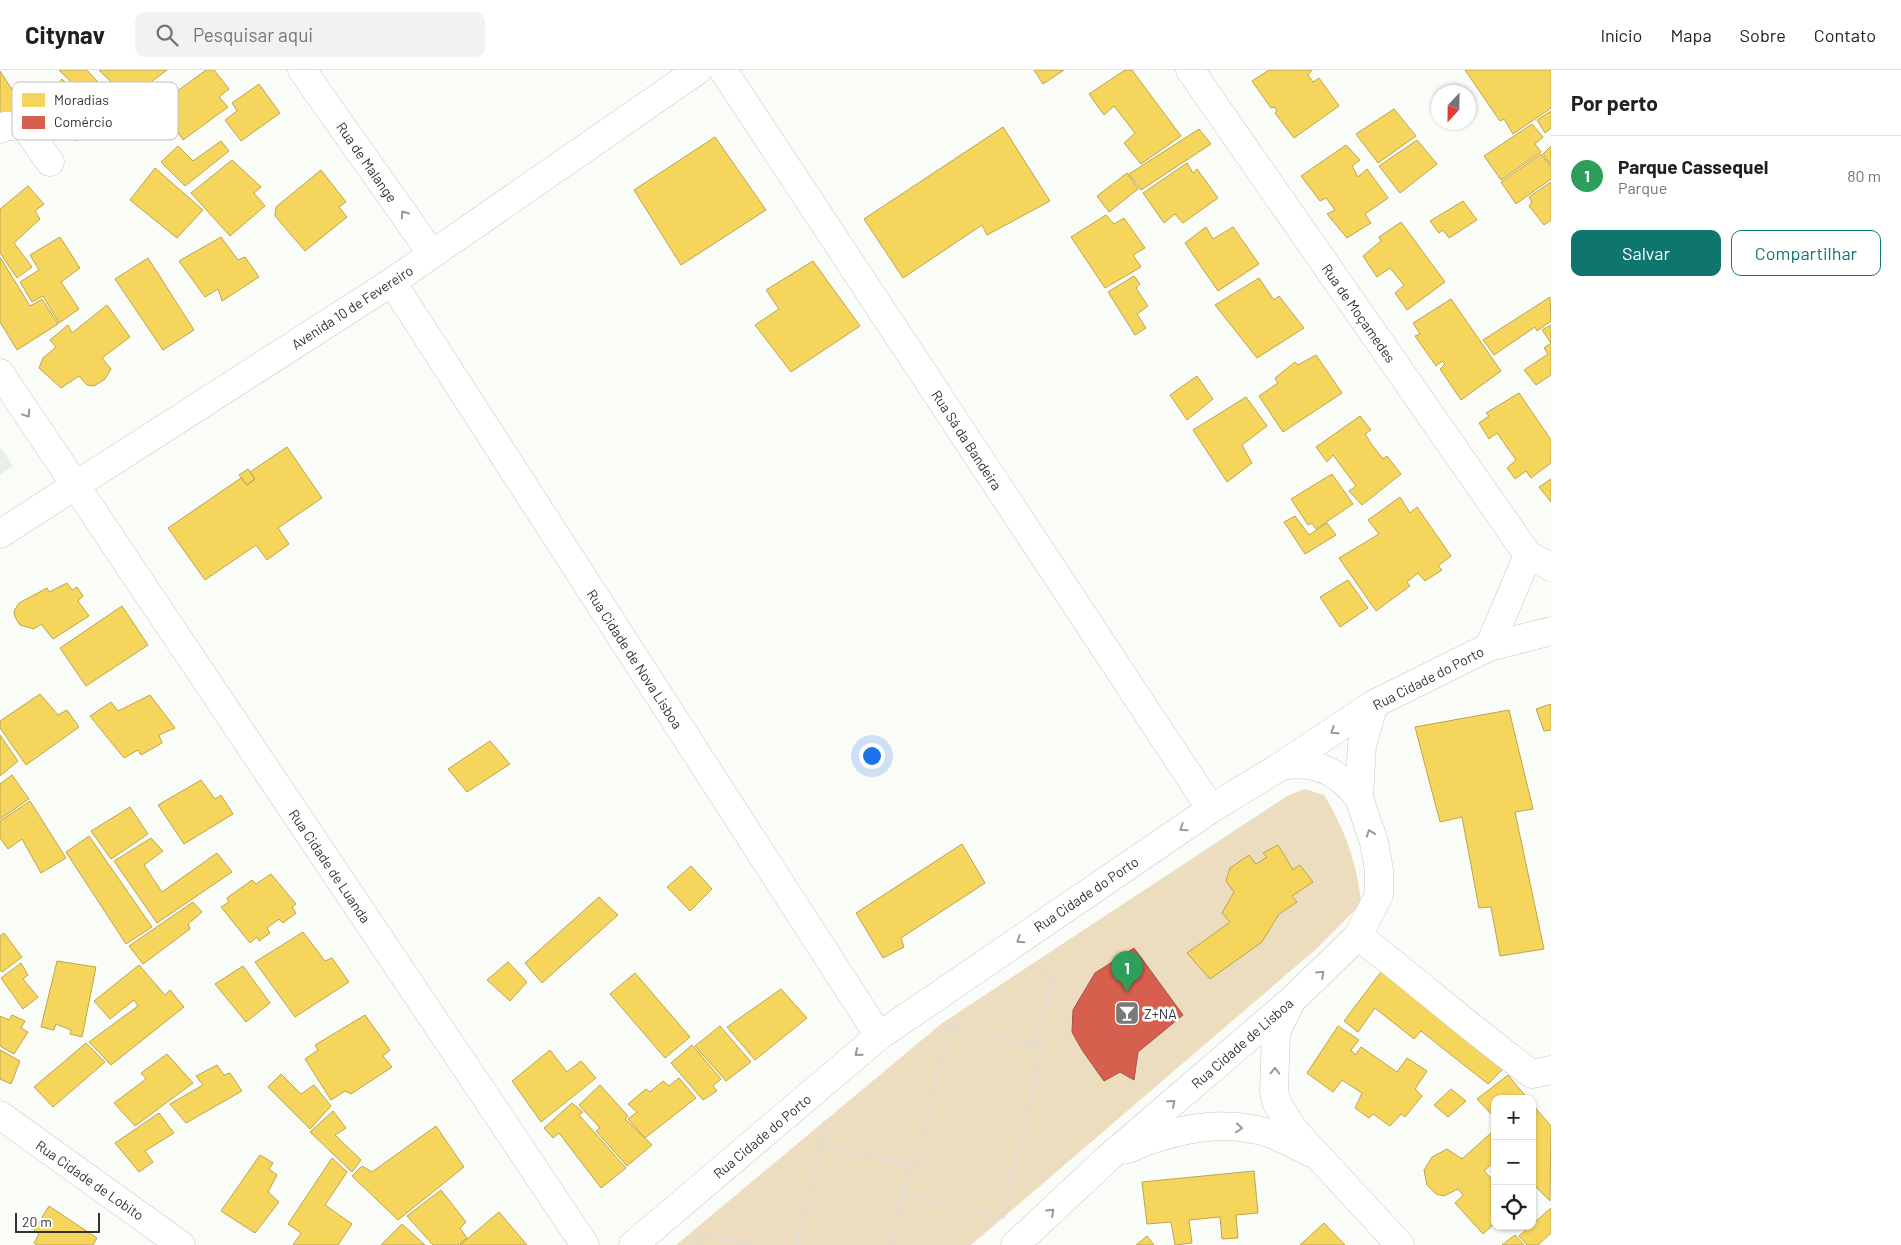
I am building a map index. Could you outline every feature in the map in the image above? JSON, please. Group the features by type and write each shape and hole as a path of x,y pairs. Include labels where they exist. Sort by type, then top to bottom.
{"street":[{"name":"Rua de Malange","path":"302,70 432,254"},
{"name":"Avenida 10 de Fevereiro","path":"0,534 392,282 698,70"},
{"name":"Rua Sá da Bandeira","path":"723,70 1211,809"},
{"name":"Rua de Moçamedes","path":"1190,70 1540,561"},
{"path":"0,129 5,126 12,126"},
{"path":"34,140 50,162"},
{"name":"Rua Cidade de Nova Lisboa","path":"392,282 879,1036"},
{"name":"Rua Cidade de Luanda","path":"0,374 585,1245"},
{"name":"Rua Cidade do Porto","path":"633,1245 879,1036 1211,809 1281,766 1374,704 1489,648 1540,561"},
{"path":"1489,648 1551,631"},
{"name":"Rua Cidade de Lisboa","path":"1359,798 1362,745 1374,704"},
{"name":"Rua Cidade de Lisboa","path":"1015,1245 1108,1158 1292,1000 1358,936 1379,895 1379,870 1374,842 1359,798 1349,784 1316,765 1300,763 1281,766"},
{"path":"1358,936 1425,988 1493,1046 1532,1074 1551,1070"},
{"path":"1292,1000 1276,1032 1274,1091 1277,1104 1294,1130 1400,1245"},
{"name":"Rua Cidade de Lobito","path":"0,1115 181,1245"},
{"path":"1108,1158 1145,1141 1169,1134 1223,1126 1253,1129 1320,1156"}],"path":[{"path":"1035,1046 1052,981 1036,961"},
{"path":"903,1194 1003,1219 1042,1048 941,1024"},
{"path":"820,1145 916,1167 949,1025"},
{"path":"797,1245 824,1121"},
{"path":"890,1245 910,1166"},
{"path":"698,1245 700,1234 750,1245"}],"shaded area":[{"path":"0,447 13,466 0,475"},
{"path":"1305,789 1324,795 1338,820 1349,847 1357,875 1361,904 1315,950 971,1245 676,1245 941,1024 1287,796"}],"building: Moradias":[{"path":"59,70 87,70 98,82 71,82"},
{"path":"99,70 167,70 151,82 111,82"},
{"path":"206,70 214,70 229,89 219,97 228,107 183,140 178,132 178,90"},
{"path":"1034,70 1064,70 1043,84"},
{"path":"1125,70 1132,70 1181,136 1141,164 1124,143 1135,133 1114,106 1104,115 1089,94"},
{"path":"1269,70 1312,70 1308,75 1313,82 1319,78 1339,106 1294,138 1275,113 1277,111 1275,107 1271,108 1252,81"},
{"path":"1465,70 1551,70 1551,108 1513,134 1504,119 1500,121"},
{"path":"0,71 12,90 12,115 0,122"},
{"path":"259,84 280,113 241,141 225,120 237,111 232,103"},
{"path":"1394,109 1416,136 1378,163 1356,134"},
{"path":"1551,111 1551,128 1545,133 1537,120"},
{"path":"1532,124 1543,137 1535,144 1541,152 1501,180 1484,156"},
{"path":"1003,127 1050,201 987,235 982,225 903,278 864,219"},
{"path":"1199,129 1211,144 1141,190 1129,174"},
{"path":"715,137 766,210 681,265 634,190"},
{"path":"1417,140 1437,164 1400,193 1379,166"},
{"path":"221,141 229,151 185,186 161,162 178,146 193,161"},
{"path":"1346,145 1360,160 1352,166 1358,177 1367,169 1388,198 1365,214 1371,223 1347,238 1327,214 1335,210 1326,198 1320,201 1301,176"},
{"path":"1551,146 1551,165 1543,154"},
{"path":"1541,154 1551,167 1551,179 1516,204 1501,182"},
{"path":"232,160 261,187 254,193 265,206 230,236 191,193"},
{"path":"1187,163 1193,173 1197,169 1218,198 1183,223 1175,214 1164,223 1143,193"},
{"path":"155,168 203,210 177,238 130,200"},
{"path":"321,170 346,202 339,207 347,217 305,251 275,216 276,207"},
{"path":"1127,173 1138,189 1109,212 1097,196"},
{"path":"1551,182 1551,220 1544,225 1529,206 1532,202 1529,197"},
{"path":"28,186 44,204 35,211 40,219 14,243 32,267 17,278 0,253 0,209"},
{"path":"1463,201 1477,220 1449,238 1443,230 1439,233 1430,221"},
{"path":"1106,215 1114,224 1124,218 1145,248 1133,255 1141,267 1105,288 1071,237"},
{"path":"1401,222 1445,282 1407,310 1395,293 1404,285 1390,268 1377,277 1363,256 1381,241 1379,237"},
{"path":"1206,227 1213,239 1233,227 1259,264 1218,291 1185,243"},
{"path":"60,237 80,268 61,282 79,309 59,323 43,296 32,302 20,282 39,270 30,255"},
{"path":"221,237 238,260 245,257 259,277 222,301 218,289 205,297 179,261"},
{"path":"0,257 30,306 42,299 58,324 17,350 0,322"},
{"path":"148,258 194,330 163,350 115,279"},
{"path":"813,261 860,326 791,372 755,325 779,309 766,290"},
{"path":"1134,276 1140,284 1136,288 1148,306 1137,314 1146,328 1135,335 1108,292"},
{"path":"1259,278 1274,300 1279,296 1304,328 1257,358 1215,305"},
{"path":"1550,297 1551,321 1537,331 1535,327 1494,355 1483,340"},
{"path":"1451,299 1501,371 1461,400 1440,369 1445,364 1442,361 1436,366 1415,336 1420,334 1413,323"},
{"path":"107,305 130,337 102,358 111,369 105,379 94,386 87,385 79,376 61,388 39,368 43,358 56,347 50,340 68,325 72,333"},
{"path":"1551,325 1551,343 1542,330"},
{"path":"1551,343 1551,375 1536,385 1524,370 1548,354 1544,348"},
{"path":"1316,355 1342,393 1283,432 1259,396 1278,383 1275,378 1295,362 1298,365"},
{"path":"1197,376 1213,399 1187,420 1170,395"},
{"path":"1519,393 1551,440 1551,463 1531,478 1526,471 1515,479 1507,468 1516,460 1497,433 1489,439 1479,423 1489,416 1486,413"},
{"path":"1246,397 1267,426 1242,445 1252,463 1227,482 1193,430"},
{"path":"1360,416 1371,430 1365,434 1372,445 1383,459 1387,456 1401,474 1362,505 1349,491 1356,486 1333,455 1327,462 1316,447"},
{"path":"287,447 322,498 278,528 289,544 267,560 256,545 205,580 168,528 241,478 247,485 255,479 250,472"},
{"path":"248,469 255,479 247,485 239,475"},
{"path":"1332,474 1353,504 1316,529 1312,523 1308,525 1291,499"},
{"path":"1551,479 1551,502 1539,487"},
{"path":"1400,497 1410,513 1417,507 1451,556 1438,566 1442,570 1425,581 1418,573 1407,582 1410,586 1376,611 1339,558 1379,534 1368,520"},
{"path":"1295,516 1309,535 1327,523 1336,535 1305,554 1284,522"},
{"path":"1348,580 1368,608 1340,627 1320,597"},
{"path":"67,583 72,590 77,587 83,596 78,601 89,616 53,639 41,624 34,629 20,625 14,611 19,603 47,588 49,592"},
{"path":"122,606 148,645 86,686 60,648"},
{"path":"40,694 58,715 67,710 79,727 26,765 0,728 0,721"},
{"path":"150,695 175,728 159,735 162,743 141,755 138,750 124,758 90,716 111,702 118,711"},
{"path":"1551,704 1551,730 1544,731 1536,709"},
{"path":"1509,710 1533,809 1515,812 1544,949 1500,956 1491,907 1479,908 1462,817 1440,822 1415,727"},
{"path":"0,735 18,761 0,776"},
{"path":"490,741 510,764 467,792 448,769"},
{"path":"12,775 29,799 0,819 0,784"},
{"path":"201,780 215,799 221,795 233,814 184,844 158,805"},
{"path":"30,801 66,858 41,873 22,839 8,849 0,838 0,821"},
{"path":"130,807 148,834 111,859 91,831"},
{"path":"89,836 152,927 126,944 66,852"},
{"path":"151,838 163,851 144,865 162,892 217,853 232,872 157,923 114,861"},
{"path":"962,844 985,883 901,938 904,947 883,958 856,913"},
{"path":"1278,845 1293,870 1300,865 1313,882 1292,896 1297,902 1279,914 1262,942 1210,979 1187,953 1230,922 1222,913 1234,892 1226,881 1230,868 1249,855 1256,864 1267,857 1263,853"},
{"path":"691,866 712,889 690,911 667,887"},
{"path":"271,874 296,904 292,907 296,913 283,923 279,919 267,928 270,933 259,941 257,937 250,943 221,907 229,902 227,898 252,880 256,884"},
{"path":"599,897 618,915 542,983 525,963"},
{"path":"193,902 202,912 188,924 190,929 143,964 129,946"},
{"path":"303,932 325,961 332,958 349,982 295,1017 255,962"},
{"path":"4,933 22,957 2,972 0,970 0,936"},
{"path":"57,961 96,967 82,1037 70,1034 71,1030 56,1024 54,1030 41,1027"},
{"path":"508,962 527,982 510,1001 487,980"},
{"path":"21,963 28,975 23,979 38,997 23,1009 1,978"},
{"path":"139,965 165,995 170,990 184,1007 111,1065 89,1042 138,1006 134,1000 110,1019 94,1001"},
{"path":"243,966 270,1003 246,1022 215,984"},
{"path":"1381,972 1503,1069 1488,1084 1421,1031 1414,1039 1375,1008 1358,1032 1344,1021"},
{"path":"635,973 690,1037 665,1058 610,994"},
{"path":"781,989 807,1018 755,1060 727,1027"},
{"path":"12,1015 25,1021 21,1028 28,1032 14,1054 0,1046 0,1016 9,1020"},
{"path":"365,1015 390,1050 383,1056 392,1067 351,1094 345,1091 331,1100 305,1059 318,1050 315,1045"},
{"path":"720,1026 751,1062 726,1081 695,1046"},
{"path":"1338,1026 1359,1040 1351,1050 1355,1055 1361,1047 1397,1072 1407,1058 1427,1071 1415,1089 1422,1096 1405,1117 1401,1114 1390,1126 1373,1114 1369,1118 1355,1108 1362,1093 1342,1080 1333,1092 1307,1073"},
{"path":"86,1043 105,1062 53,1107 34,1087"},
{"path":"692,1045 721,1079 713,1086 717,1091 703,1100 671,1063"},
{"path":"0,1050 20,1061 11,1084 0,1079"},
{"path":"550,1050 567,1072 581,1061 596,1078 541,1122 512,1081"},
{"path":"167,1054 193,1083 135,1126 114,1103 146,1079 141,1073"},
{"path":"217,1065 224,1075 230,1073 242,1091 186,1123 170,1104 203,1085 196,1076"},
{"path":"281,1074 301,1094 314,1085 331,1106 310,1129 268,1087"},
{"path":"1508,1075 1525,1095 1491,1095 1491,1114 1477,1099"},
{"path":"679,1078 696,1098 645,1138 628,1119 637,1112 628,1104 646,1089 650,1092 663,1081 669,1086"},
{"path":"600,1085 628,1116 625,1119 652,1145 627,1166 596,1131 600,1128 579,1105"},
{"path":"1451,1089 1466,1101 1448,1117 1434,1105"},
{"path":"572,1103 583,1112 579,1115 626,1168 601,1188 559,1133 553,1138 544,1128"},
{"path":"1536,1109 1551,1126 1550,1201 1536,1187"},
{"path":"333,1111 346,1128 335,1135 361,1160 352,1172 310,1132"},
{"path":"159,1113 174,1133 145,1151 153,1162 139,1172 115,1143"},
{"path":"436,1126 464,1167 398,1220 352,1176 362,1166 372,1172"},
{"path":"1491,1133 1491,1165 1484,1171 1491,1178 1491,1227 1483,1234 1455,1203 1463,1195 1458,1189 1444,1196 1436,1194 1427,1185 1424,1170 1432,1157 1447,1149 1462,1159"},
{"path":"260,1155 273,1163 269,1169 277,1175 268,1192 279,1202 255,1233 221,1211"},
{"path":"332,1158 347,1172 325,1205 352,1224 338,1245 293,1245 301,1233 288,1224"},
{"path":"1254,1171 1258,1213 1236,1215 1238,1238 1222,1239 1220,1217 1189,1220 1192,1243 1175,1245 1171,1222 1147,1224 1142,1182"},
{"path":"441,1190 466,1222 460,1228 467,1238 458,1245 433,1245 407,1216"},
{"path":"49,1206 97,1238 93,1245 37,1245 34,1243 39,1234 34,1230"},
{"path":"1551,1208 1551,1233 1538,1245 1527,1245 1519,1236 1526,1230 1536,1230 1536,1221"},
{"path":"499,1212 527,1245 460,1245"},
{"path":"1324,1223 1345,1245 1300,1245"},
{"path":"402,1224 425,1245 381,1245"},
{"path":"1515,1235 1524,1245 1502,1245"},
{"path":"1147,1236 1154,1245 1136,1245"}],"building: Comércio":[{"name":"Z+NA","path":"1134,948 1183,1015 1138,1052 1134,1080 1120,1072 1104,1081 1072,1032 1073,1010 1095,973"}],"place":[{"name":"Parque Cassequel","path":"1127,992"},
{"name":"Z+NA","path":"1127,1013"}]}
